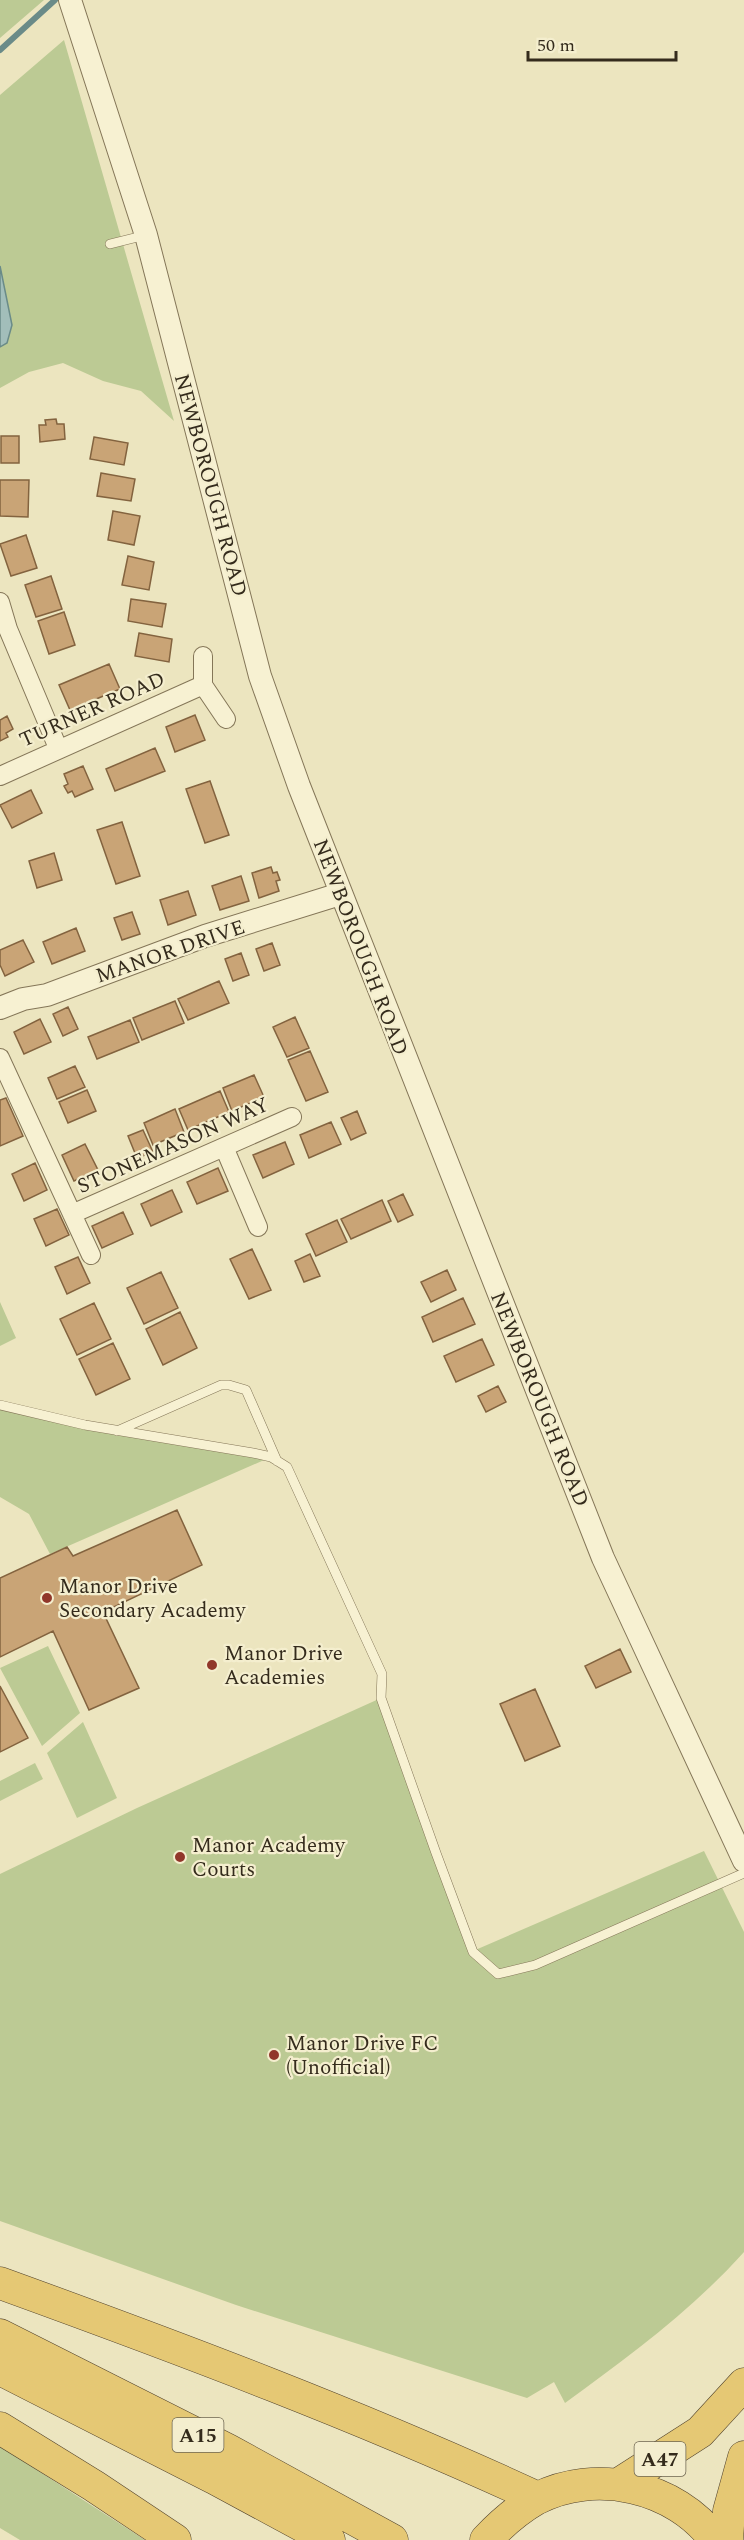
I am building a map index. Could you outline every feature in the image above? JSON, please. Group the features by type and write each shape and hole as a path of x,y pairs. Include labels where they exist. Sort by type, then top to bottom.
{"highway":[{"path":"0,2283 304,2396 443,2454 538,2498"},
{"name":"A15","path":"0,2335 228,2450 392,2540"},
{"name":"A15","path":"0,2369 214,2478 329,2540"},
{"name":"A47","path":"619,2484 700,2432 744,2384"},
{"path":"0,2428 94,2486 175,2540"},
{"path":"727,2540 729,2511 744,2457"},
{"path":"491,2535 516,2512 538,2498 564,2489 619,2484 645,2490 669,2500 691,2515 715,2540"}],"street":[{"name":"NEWBOROUGH ROAD","path":"70,2 146,235 260,676 298,786 603,1558 744,1861"},
{"path":"0,602 8,629 58,748"},
{"path":"203,656 203,685 226,719"},
{"name":"TURNER ROAD","path":"0,776 58,748 203,685"},
{"name":"MANOR DRIVE","path":"0,1008 23,999 47,995 205,936 340,894"},
{"name":"STONEMASON WAY","path":"0,1058 91,1255"},
{"name":"STONEMASON WAY","path":"72,1214 292,1117"},
{"path":"224,1147 258,1227"}],"lane":[{"path":"110,244 146,235"},
{"path":"117,1431 210,1390 229,1385 246,1390 277,1461"},
{"path":"0,1405 117,1431 253,1452 287,1467 382,1674 381,1698 474,1952 498,1974 536,1965 744,1873"}],"green space":[{"path":"0,0 44,0 0,38"},
{"path":"64,40 174,421 141,391 103,381 63,363 29,372 0,388 0,95"},
{"path":"0,1302 16,1338 0,1346"},
{"path":"0,1405 271,1457 50,1554 29,1514 0,1497"},
{"path":"48,1646 80,1713 42,1746 0,1668"},
{"path":"381,1698 473,1951 704,1851 744,1932 744,2252 681,2314 565,2403 554,2382 527,2398 236,2305 0,2221 0,1874 137,1808"},
{"path":"83,1722 117,1798 77,1818 47,1753"},
{"path":"35,1763 43,1779 0,1801 0,1781"},
{"path":"0,2446 145,2540 20,2540 0,2528"}],"water":[{"path":"0,266 12,325 7,343 0,347"}],"building":[{"path":"56,419 57,424 64,424 65,439 40,442 39,425 46,425 45,420"},
{"path":"1,436 19,436 19,463 1,463"},
{"path":"94,437 128,443 124,465 90,459"},
{"path":"101,473 135,479 131,501 97,496"},
{"path":"0,480 29,480 28,517 0,516"},
{"path":"113,511 140,516 134,545 108,540"},
{"path":"26,535 37,568 11,576 0,544"},
{"path":"128,556 154,562 149,590 122,585"},
{"path":"51,576 62,609 36,617 25,585"},
{"path":"131,599 166,604 162,627 128,621"},
{"path":"64,612 75,645 49,654 38,621"},
{"path":"139,633 172,639 169,662 135,656"},
{"path":"109,664 120,689 70,710 59,685"},
{"path":"195,715 205,740 175,752 166,727"},
{"path":"7,716 13,729 6,733 8,737 0,741 0,720"},
{"path":"155,748 165,771 115,791 106,769"},
{"path":"83,766 93,789 75,797 72,791 68,793 64,786 68,784 64,774"},
{"path":"210,781 229,835 205,843 186,789"},
{"path":"31,790 42,813 12,828 0,805"},
{"path":"122,822 140,876 116,884 97,830"},
{"path":"54,853 62,880 37,888 29,861"},
{"path":"271,867 273,873 277,872 280,880 276,881 279,891 259,898 252,873"},
{"path":"241,876 249,901 220,910 212,886"},
{"path":"188,891 196,915 168,925 160,900"},
{"path":"132,912 140,934 122,940 114,918"},
{"path":"76,928 85,951 52,964 43,942"},
{"path":"23,940 34,962 5,976 0,965 0,950"},
{"path":"272,943 280,965 264,971 256,949"},
{"path":"241,953 249,975 233,981 225,959"},
{"path":"219,981 229,1003 188,1020 178,999"},
{"path":"175,1001 184,1023 142,1040 133,1018"},
{"path":"68,1007 78,1029 63,1036 53,1014"},
{"path":"295,1017 309,1048 287,1057 273,1027"},
{"path":"40,1019 51,1042 24,1054 14,1032"},
{"path":"130,1020 139,1042 97,1059 88,1037"},
{"path":"310,1051 328,1092 306,1101 288,1060"},
{"path":"75,1066 85,1087 57,1099 48,1078"},
{"path":"254,1075 264,1097 232,1111 223,1088"},
{"path":"87,1090 96,1111 68,1123 59,1102"},
{"path":"220,1091 229,1112 188,1130 179,1109"},
{"path":"6,1098 23,1136 0,1146 0,1100"},
{"path":"175,1109 184,1132 153,1145 144,1123"},
{"path":"357,1111 366,1133 351,1140 341,1118"},
{"path":"331,1122 341,1144 309,1158 300,1135"},
{"path":"143,1130 153,1152 137,1158 128,1136"},
{"path":"285,1142 294,1164 263,1178 253,1155"},
{"path":"85,1144 98,1170 74,1181 62,1155"},
{"path":"35,1163 47,1190 24,1201 12,1174"},
{"path":"218,1168 228,1191 197,1204 187,1182"},
{"path":"172,1190 182,1212 151,1226 141,1204"},
{"path":"403,1194 413,1215 398,1222 388,1201"},
{"path":"382,1200 391,1221 351,1239 341,1219"},
{"path":"57,1209 69,1235 46,1246 34,1219"},
{"path":"123,1212 133,1234 102,1248 92,1226"},
{"path":"337,1220 347,1242 316,1256 306,1234"},
{"path":"252,1249 271,1290 249,1299 230,1259"},
{"path":"310,1254 320,1276 304,1282 295,1261"},
{"path":"78,1257 90,1283 67,1294 55,1267"},
{"path":"447,1270 456,1290 431,1302 421,1282"},
{"path":"161,1272 178,1308 144,1324 127,1288"},
{"path":"463,1298 475,1324 433,1342 422,1317"},
{"path":"94,1303 111,1339 77,1355 60,1319"},
{"path":"180,1312 197,1348 163,1365 146,1329"},
{"path":"482,1339 494,1365 456,1382 444,1356"},
{"path":"113,1343 130,1379 96,1395 79,1359"},
{"path":"498,1386 506,1402 486,1412 478,1396"},
{"path":"177,1510 202,1565 103,1612 139,1688 89,1710 53,1631 0,1657 0,1578 67,1547 73,1556"},
{"path":"620,1649 631,1672 596,1688 585,1666"},
{"path":"0,1686 28,1738 0,1752"},
{"path":"535,1689 560,1746 525,1761 500,1704"}],"waterway":[{"path":"0,50 55,0"}],"place":[{"name":"Manor Drive Secondary Academy","path":"47,1598"},
{"name":"Manor Drive Academies","path":"212,1665"},
{"name":"Manor Academy Courts","path":"180,1857"},
{"name":"Manor Drive FC (Unofficial)","path":"274,2055"}]}
